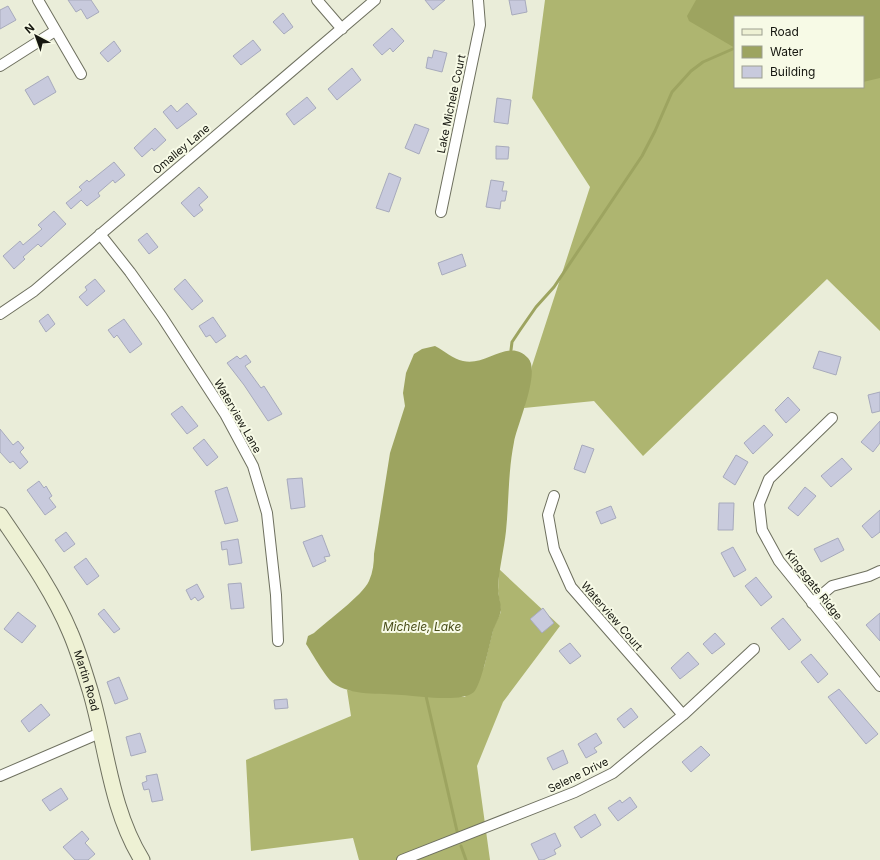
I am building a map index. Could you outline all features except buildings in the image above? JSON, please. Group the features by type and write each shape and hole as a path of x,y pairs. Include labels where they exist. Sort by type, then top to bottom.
{"street":[{"path":"38,0 81,74"},
{"path":"317,0 342,28"},
{"name":"Omalley Lane","path":"0,314 34,291 375,0"},
{"name":"Lake Michele Court","path":"441,212 480,26 478,0"},
{"path":"0,66 55,31"},
{"name":"Waterview Lane","path":"100,234 130,272 162,317 225,414 253,466 267,513 276,595 278,641"},
{"name":"Kingsgate Ridge","path":"832,418 769,479 758,504 762,530 779,561 880,686"},
{"name":"Waterview Court","path":"554,496 548,514 554,549 571,587 683,715"},
{"name":"Martin Road","path":"0,515 32,563 70,632 90,691 115,797 126,830 142,860"},
{"path":"812,603 832,586 869,576 880,571"},
{"name":"Selene Drive","path":"402,860 575,792 613,773 683,715 754,649"},
{"path":"0,776 100,733"}],"shaded area":[{"path":"545,0 880,0 880,331 827,279 643,456 594,401 524,408 532,366 590,187 532,98"},
{"path":"499,569 560,626 503,702 477,766 490,860 359,860 353,838 251,851 246,760 351,716 347,690 465,697 484,667 494,626 501,612 498,591"}],"water":[{"path":"696,0 880,0 880,78 864,82 864,16 734,16 734,47 689,21 687,16"},
{"name":"Michele, Lake","path":"435,346 456,359 472,362 505,351 513,350 521,352 528,358 531,365 532,375 530,386 514,442 511,464 506,531 499,573 498,593 501,610 493,631 480,681 474,692 460,697 440,698 366,693 348,690 333,683 327,676 306,644 308,636 314,633 352,601 369,581 373,568 390,453 405,406 403,393 406,373 414,354 422,349"}],"waterway":[{"path":"511,350 512,342 520,330 536,307 554,287 642,156 672,92 691,71 703,62 734,48"},
{"path":"426,696 457,831"},
{"path":"461,846 466,860"}]}
